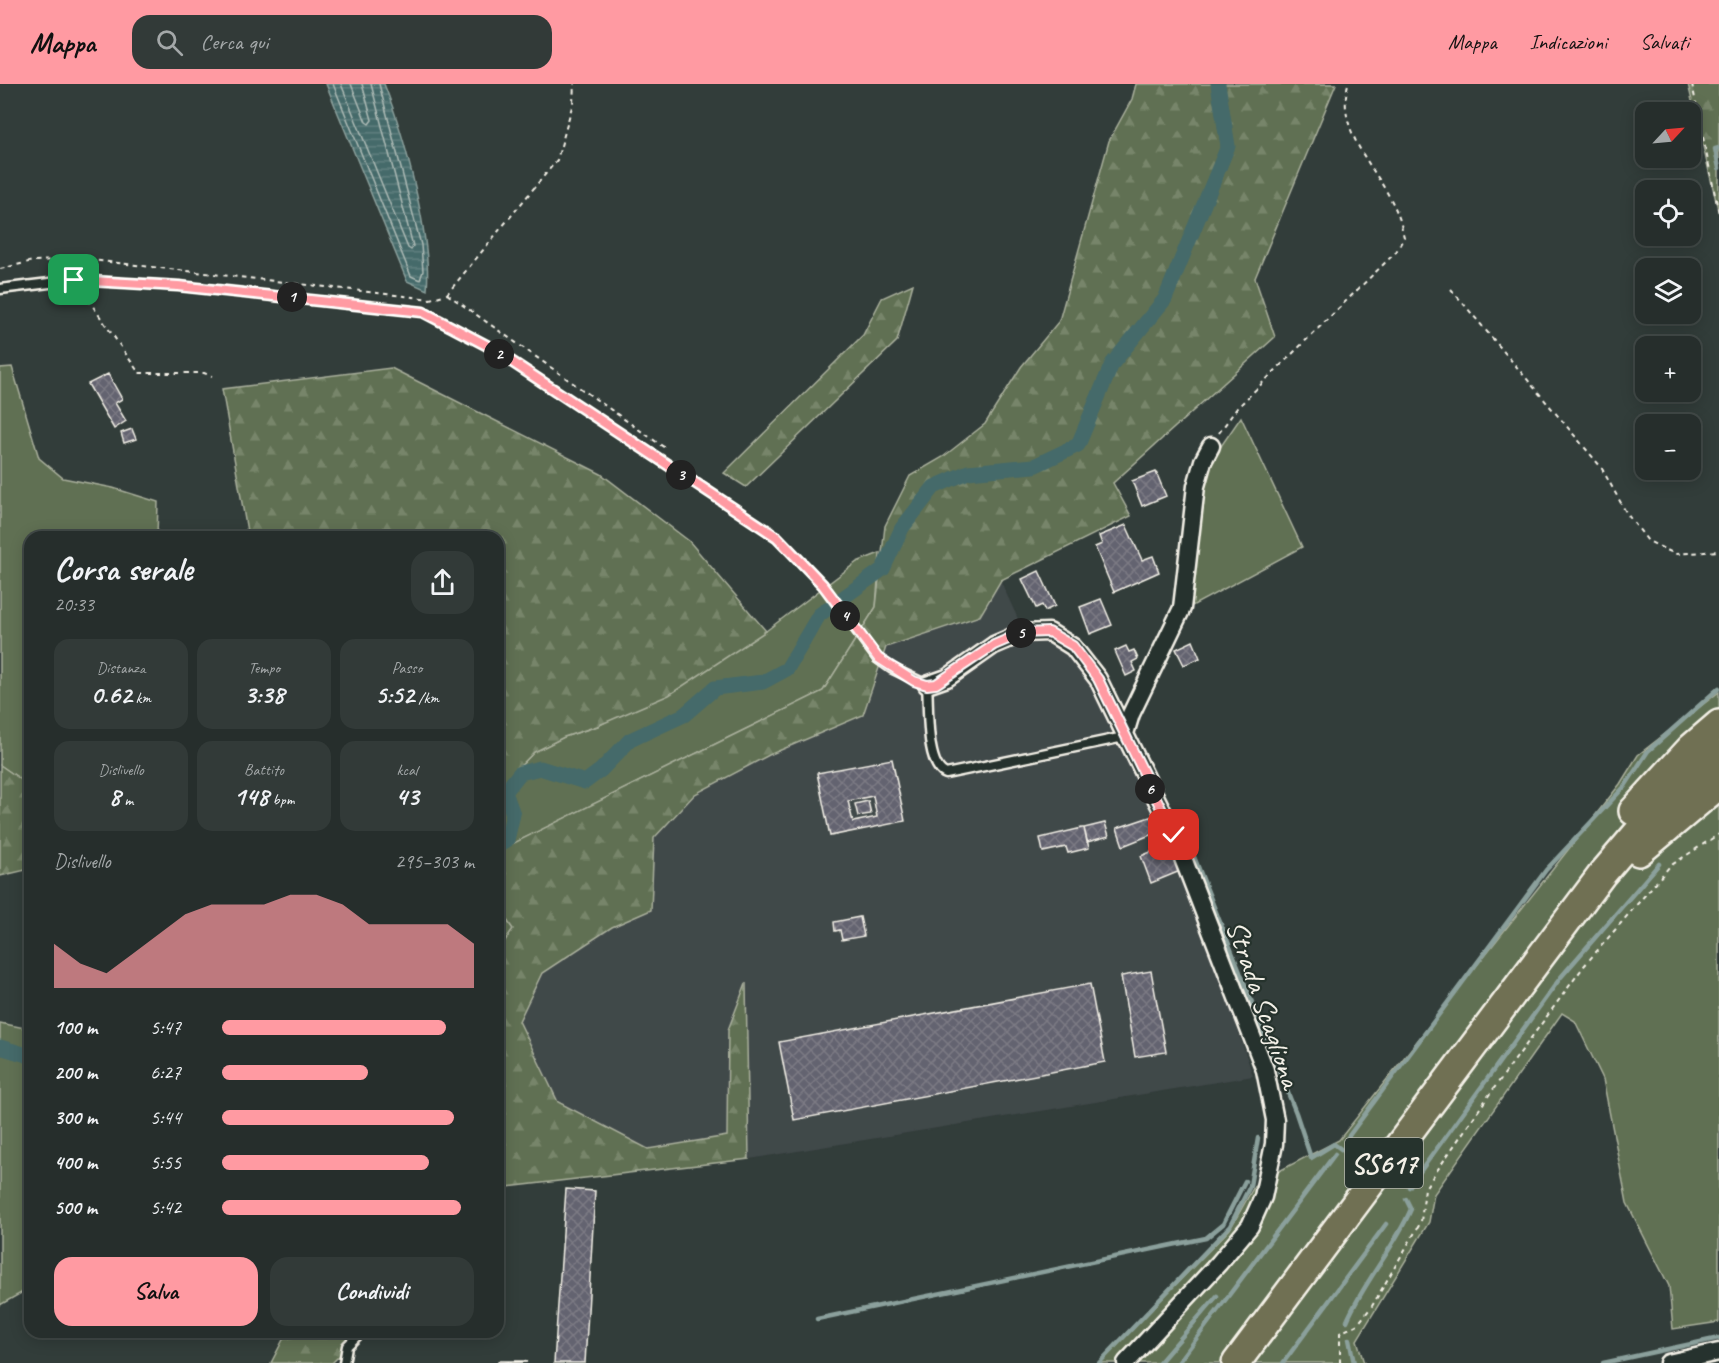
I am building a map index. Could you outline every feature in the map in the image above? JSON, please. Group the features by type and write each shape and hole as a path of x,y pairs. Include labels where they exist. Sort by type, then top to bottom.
{"main road":[{"path":"1533,965 1566,901 1590,866 1635,808 1691,748 1719,724"},
{"name":"SS617","path":"1236,1363 1533,965 1630,840 1656,811 1719,755"},
{"path":"1533,965 1636,854 1719,785"}],"street":[{"path":"1124,737 1131,714 1182,609 1196,486 1203,461 1211,446"},
{"name":"Strada Scagliona","path":"927,685 947,678 1008,638 1022,633 1049,632 1073,646 1098,679 1124,737 1174,835 1265,1070 1275,1120 1271,1168 1263,1197 1250,1226 1219,1263 1126,1363"},
{"path":"1668,1363 1719,1352"}],"lane":[{"path":"0,289 74,280 178,286 423,312 488,346 777,537 823,585 867,646 891,668 927,685 931,754 935,766 946,774 1124,737"},
{"path":"344,1363 347,1346 355,1338"}],"path":[{"path":"0,269 33,261 83,259 430,299 447,294 557,160 573,103 574,84"},
{"path":"1211,446 1238,408 1396,252 1404,237 1398,213 1350,130 1346,109 1348,84"},
{"path":"1692,84 1719,214"},
{"path":"74,280 139,373 204,373 212,376"},
{"path":"1451,289 1601,467 1627,514 1648,541 1675,554 1719,551"},
{"path":"447,294 671,452"},
{"path":"1340,1363 1340,1333 1358,1324 1372,1306 1421,1221 1425,1188 1489,1095 1584,966 1670,866 1719,834"}],"shaded area":[{"path":"1000,580 1024,632 1072,644 1169,823 1253,1076 749,1159 746,984 728,1030 727,1136 648,1149 558,1102 519,1021 542,973 612,927 651,910 654,838 695,794 769,755 863,715 886,647 980,616"}],"green space":[{"path":"1136,84 1336,84 1255,278 1275,337 1113,483 1131,516 1001,580 980,616 886,647 863,715 769,755 695,794 654,838 651,910 612,927 542,973 519,1021 558,1102 648,1149 727,1136 728,1030 746,983 749,1159 507,1187 504,1190 504,942 513,929 504,916 504,848 823,691 876,607 885,526 910,476 943,457 985,424 1021,367 1059,321 1109,141 1132,99"},
{"path":"1688,84 1719,84 1719,213 1701,138 1701,102 1692,102"},
{"path":"913,284 897,341 746,487 724,473 863,335 882,298"},
{"path":"12,367 39,458 63,478 113,488 158,502 157,531 24,531 23,781 0,765 0,368"},
{"path":"391,368 601,474 689,541 766,631 669,695 597,726 564,737 534,752 504,783 504,531 247,531 222,389"},
{"path":"1241,417 1302,547 1192,606 1200,501 1208,465"},
{"path":"880,553 876,607 823,691 504,848 504,783 534,752 564,737 598,726 726,655 766,631 857,562"},
{"path":"1719,692 1719,1322 1673,1329 1669,1286 1627,1203 1603,1079 1575,1021 1562,1013 1434,1194 1429,1222 1357,1340 1364,1363 1099,1363 1230,1229 1256,1183 1339,1140 1620,784 1638,755"},
{"path":"0,765 23,781 24,784 24,870 0,876"},
{"path":"504,916 513,929 504,942"},
{"path":"0,1023 24,1028 24,1291 0,1305"},
{"path":"284,1338 357,1338 332,1363 271,1363"}],"water":[{"path":"326,84 384,84 400,130 415,186 425,243 427,290 407,281"}],"building":[{"path":"108,374 122,399 115,403 126,421 114,429 88,384"},
{"path":"132,429 136,439 124,443 121,433"},
{"path":"1156,472 1166,496 1142,506 1132,481"},
{"path":"1126,525 1142,560 1153,556 1159,572 1114,592 1095,547 1102,544 1099,536"},
{"path":"1039,571 1055,606 1045,611 1042,605 1036,608 1022,579"},
{"path":"1101,599 1112,625 1090,634 1080,607"},
{"path":"1193,641 1200,658 1184,665 1176,649"},
{"path":"1126,646 1129,652 1134,650 1138,659 1132,662 1136,671 1126,676 1115,651"},
{"path":"892,759 905,821 830,836 817,773","holes":["873,796 877,817 853,822 848,801"]},
{"path":"868,801 871,814 858,816 855,804"},
{"path":"1159,814 1165,829 1123,846 1117,828"},
{"path":"1105,823 1109,836 1087,842 1084,828"},
{"path":"1084,828 1089,848 1068,853 1066,847 1043,852 1040,838"},
{"path":"1170,844 1180,871 1151,883 1141,856"},
{"path":"860,917 864,936 842,940 840,930 835,931 834,922"},
{"path":"1151,971 1166,1052 1135,1057 1121,976"},
{"path":"1090,984 1105,1062 794,1120 779,1042"},
{"path":"566,1189 595,1191 585,1363 554,1363"},
{"path":"498,1361 523,1361 527,1362 498,1363"}],"waterway":[{"path":"504,842 507,840 513,814 505,792 520,773 540,768 585,782 601,770 630,740 684,715 715,688 763,682 787,669 819,615 883,569 902,528 934,487 968,472 1034,466 1078,445 1112,364 1165,299 1228,146 1218,84"},
{"path":"1719,148 1715,149 1719,168"},
{"path":"1345,1141 1546,870 1625,786 1648,751 1719,688"},
{"path":"1181,824 1296,1113 1311,1158 1334,1144 1345,1152"},
{"path":"1409,1187 1561,977 1659,864"},
{"path":"0,1047 24,1054"},
{"path":"1099,1363 1230,1226 1250,1186 1258,1138"},
{"path":"1178,1363 1335,1154"},
{"path":"817,1319 1206,1238 1223,1224 1245,1181"},
{"path":"1347,1321 1404,1224 1411,1209 1406,1199"},
{"path":"1283,1363 1386,1224"},
{"path":"1159,1363 1217,1296"},
{"path":"1603,1363 1719,1338"},
{"path":"1349,1339 1354,1363"}],"route":[{"path":"74,280 178,286 423,312 488,346 777,537 823,585 878,658 914,681 927,685 936,684 994,645 1022,633 1049,632 1073,646 1098,679 1124,737 1174,835"}]}
